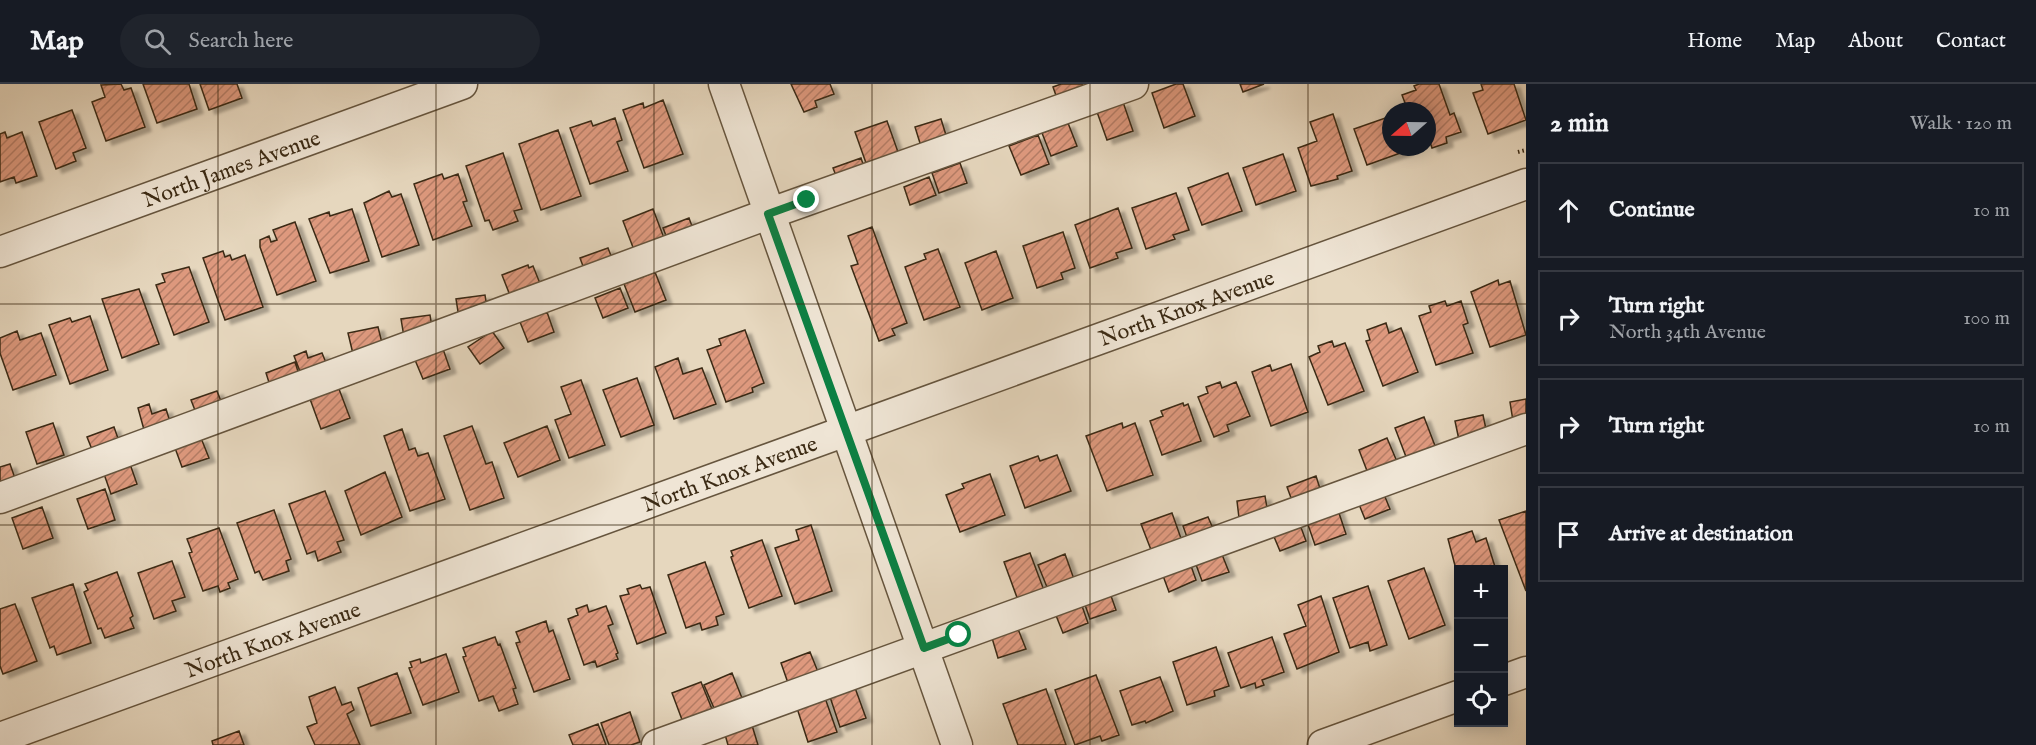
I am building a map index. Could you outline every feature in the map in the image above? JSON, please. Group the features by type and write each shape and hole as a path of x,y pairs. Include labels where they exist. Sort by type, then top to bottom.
{"street":[{"name":"North James Avenue","path":"0,252 462,84"},
{"path":"724,84 957,745"},
{"path":"0,498 768,214 1133,84"},
{"name":"North Knox Avenue","path":"0,738 1526,184"},
{"path":"657,745 1526,429"},
{"path":"1508,678 1526,672"},
{"path":"1323,745 1454,697"}],"building":[{"path":"121,84 124,90 131,88 145,127 106,141 92,102 105,97 101,85"},
{"path":"143,84 189,84 197,109 157,123"},
{"path":"200,84 237,84 242,98 209,110"},
{"path":"791,84 830,84 834,94 815,101 817,107 804,112"},
{"path":"1061,84 1082,84 1086,94 1059,104 1053,87"},
{"path":"1176,84 1183,84 1195,116 1164,128 1152,93"},
{"path":"1240,84 1264,84 1243,92"},
{"path":"1439,84 1450,115 1454,113 1461,132 1446,137 1447,143 1436,147 1436,102 1405,102 1402,95 1416,90 1414,86"},
{"path":"1481,84 1514,84 1526,120 1488,134 1473,93 1483,90"},
{"path":"663,100 683,154 644,168 623,110 643,103 644,108"},
{"path":"1123,102 1133,131 1107,140 1097,112"},
{"path":"72,110 86,148 73,153 76,161 56,169 39,122"},
{"path":"1333,114 1352,171 1337,176 1338,179 1311,186 1298,148 1317,141 1310,122"},
{"path":"615,118 622,140 617,142 628,171 590,184 570,128 591,121 593,126"},
{"path":"941,119 950,148 924,156 915,127"},
{"path":"1382,119 1382,156 1392,156 1367,165 1354,129"},
{"path":"887,121 898,152 866,163 855,132"},
{"path":"1068,123 1077,146 1051,156 1042,133"},
{"path":"558,130 581,196 541,210 519,144"},
{"path":"5,132 7,138 22,132 37,176 16,183 14,177 0,182 0,134"},
{"path":"1038,135 1049,164 1021,175 1009,146"},
{"path":"503,153 522,209 514,211 518,221 493,230 489,220 485,221 466,166"},
{"path":"1283,154 1296,191 1256,205 1243,168"},
{"path":"861,158 867,176 840,186 833,168"},
{"path":"960,163 967,183 939,193 932,173"},
{"path":"1228,173 1242,211 1202,225 1188,188"},
{"path":"442,174 444,179 458,174 467,201 463,202 472,226 433,240 414,184"},
{"path":"929,177 936,195 910,205 904,187"},
{"path":"389,191 392,197 401,194 419,245 382,257 364,203"},
{"path":"1176,193 1189,230 1173,235 1175,239 1146,249 1132,208"},
{"path":"1118,208 1132,248 1116,253 1118,258 1090,268 1075,225"},
{"path":"352,209 369,261 330,273 309,219 329,212 330,216"},
{"path":"653,209 664,238 634,250 623,221"},
{"path":"689,218 696,237 670,246 663,228"},
{"path":"295,222 316,281 277,295 260,247 260,240 269,236 271,242 277,240 273,230"},
{"path":"872,227 907,323 892,329 895,335 879,341 851,266 858,264 848,236"},
{"path":"1063,232 1075,268 1061,273 1063,279 1037,288 1023,246"},
{"path":"608,248 615,266 587,277 580,258"},
{"path":"938,249 960,307 924,320 905,267 926,259 924,254"},
{"path":"223,251 225,257 230,255 232,260 245,255 263,307 225,320 203,258"},
{"path":"996,251 1013,298 982,310 965,263"},
{"path":"528,265 529,268 533,266 543,291 513,303 502,275"},
{"path":"189,267 209,322 174,335 156,285 165,282 162,274"},
{"path":"655,272 666,300 635,312 624,284"},
{"path":"1498,280 1499,285 1510,281 1526,335 1490,347 1471,292"},
{"path":"620,288 628,308 603,318 595,298"},
{"path":"139,289 159,344 122,358 102,299"},
{"path":"485,295 488,314 459,318 456,299"},
{"path":"1445,301 1447,306 1461,301 1468,323 1463,325 1473,353 1436,365 1419,316 1431,312 1429,306"},
{"path":"547,312 554,332 528,342 520,322"},
{"path":"430,315 433,333 404,337 401,319"},
{"path":"90,316 108,370 70,384 49,325 70,318 72,322"},
{"path":"1386,323 1389,333 1401,328 1418,372 1383,386 1366,341 1370,340 1367,330"},
{"path":"378,327 384,351 354,358 348,333"},
{"path":"745,330 764,383 752,388 753,392 726,402 707,350 721,345 719,339"},
{"path":"17,331 20,340 41,333 56,375 13,390 0,353 0,338"},
{"path":"492,331 504,348 480,364 468,347"},
{"path":"1332,341 1334,347 1345,343 1364,391 1328,405 1309,357 1320,352 1318,346"},
{"path":"443,349 450,369 423,379 415,360"},
{"path":"306,351 308,358 322,353 329,370 303,379 294,356"},
{"path":"678,358 683,374 702,368 716,404 674,419 655,367"},
{"path":"295,362 301,381 272,392 266,373"},
{"path":"1291,364 1308,412 1271,426 1252,372 1270,365 1272,371"},
{"path":"637,378 654,425 621,437 603,390"},
{"path":"581,380 605,445 569,458 555,420 571,414 561,387"},
{"path":"1220,382 1222,388 1236,382 1250,416 1227,425 1229,431 1214,437 1198,397 1208,393 1206,387"},
{"path":"339,389 350,418 321,429 310,399"},
{"path":"217,391 224,409 198,418 191,400"},
{"path":"1526,399 1526,418 1513,421 1510,402"},
{"path":"1183,403 1184,406 1188,404 1201,441 1162,455 1150,421 1163,416 1161,411"},
{"path":"149,404 152,414 166,409 172,428 146,437 138,408"},
{"path":"1483,415 1487,434 1459,440 1455,421"},
{"path":"1424,417 1437,451 1408,462 1395,428"},
{"path":"53,423 64,455 37,464 26,432"},
{"path":"1122,423 1123,428 1135,423 1153,475 1107,491 1086,436"},
{"path":"472,426 486,464 492,462 504,498 470,510 444,436"},
{"path":"547,426 560,460 518,477 504,443"},
{"path":"114,427 121,447 95,457 87,437"},
{"path":"402,429 409,450 415,448 418,456 428,453 445,499 410,511 384,436"},
{"path":"201,438 209,458 182,467 175,448"},
{"path":"1387,438 1398,464 1369,476 1359,450"},
{"path":"1057,455 1071,491 1025,508 1010,466 1038,456 1040,461"},
{"path":"10,464 17,484 0,490 0,467"},
{"path":"130,464 137,484 111,494 104,474"},
{"path":"385,472 402,517 361,535 345,491"},
{"path":"990,474 1005,515 960,532 946,495 964,488 962,484"},
{"path":"1316,476 1322,495 1294,506 1287,487"},
{"path":"105,489 115,520 88,529 77,499"},
{"path":"325,491 344,540 337,542 341,552 318,561 315,551 307,554 289,504"},
{"path":"1383,492 1390,509 1365,519 1358,502"},
{"path":"1265,496 1268,514 1239,518 1237,501"},
{"path":"42,507 53,538 23,549 12,518"},
{"path":"1337,507 1346,534 1315,545 1306,519"},
{"path":"274,510 291,559 286,561 289,571 263,580 259,571 255,573 237,523"},
{"path":"1526,511 1526,591 1499,520"},
{"path":"1172,513 1183,544 1153,555 1141,524"},
{"path":"1208,517 1215,533 1189,543 1183,526"},
{"path":"1299,522 1306,541 1280,551 1272,532"},
{"path":"811,525 832,591 795,604 775,548 799,540 796,530"},
{"path":"219,528 238,579 228,583 230,588 220,592 218,586 203,591 189,553 192,552 187,539"},
{"path":"1472,531 1476,542 1486,538 1494,565 1455,565 1448,539"},
{"path":"762,540 782,596 749,608 731,557 733,556 731,551"},
{"path":"1221,552 1229,572 1202,581 1195,562"},
{"path":"1030,553 1045,593 1019,603 1004,562"},
{"path":"1065,554 1075,582 1049,592 1038,565"},
{"path":"172,561 185,597 172,601 176,611 154,619 138,573"},
{"path":"705,562 724,614 716,617 718,625 702,630 700,623 686,628 668,575"},
{"path":"1190,563 1196,580 1169,592 1162,573"},
{"path":"1424,568 1445,625 1409,639 1388,581"},
{"path":"117,572 133,616 130,618 134,628 105,638 101,628 98,629 84,592 88,590 85,584"},
{"path":"73,584 91,643 57,655 54,646 50,648 32,598"},
{"path":"640,585 642,589 650,587 666,633 637,644 620,596 629,594 627,589"},
{"path":"1368,586 1387,645 1370,651 1368,642 1350,648 1333,598"},
{"path":"1110,593 1116,610 1090,619 1084,602"},
{"path":"1321,596 1339,652 1297,669 1284,634 1306,626 1298,605"},
{"path":"1081,603 1088,623 1063,633 1055,613"},
{"path":"15,604 37,661 3,674 0,666 0,609"},
{"path":"587,605 589,612 606,606 613,624 608,626 618,653 616,654 618,659 597,667 595,661 584,665 568,619 578,615 576,609"},
{"path":"546,621 549,632 553,630 570,679 534,692 516,643 520,642 516,632"},
{"path":"1018,629 1026,649 998,658 992,638"},
{"path":"495,637 498,645 500,644 516,688 513,689 518,704 499,711 493,696 479,701 463,657 466,656 463,648"},
{"path":"1272,637 1284,672 1262,680 1264,685 1256,688 1255,683 1241,688 1228,653"},
{"path":"1216,647 1229,686 1214,691 1215,696 1187,705 1173,662"},
{"path":"810,652 818,672 788,683 781,663"},
{"path":"446,654 459,692 423,705 409,668 412,667 410,662 420,659 421,663"},
{"path":"397,673 411,713 371,726 358,688"},
{"path":"732,673 744,703 717,715 704,685"},
{"path":"1096,675 1119,735 1102,741 1100,736 1075,745 1055,690"},
{"path":"1160,677 1173,711 1146,723 1145,721 1132,725 1120,691"},
{"path":"701,682 714,714 684,725 672,693"},
{"path":"854,685 866,718 840,727 829,694"},
{"path":"335,687 342,705 351,702 354,710 347,714 360,745 315,745 307,727 317,723 309,697"},
{"path":"1046,689 1066,745 1018,745 1003,704"},
{"path":"824,695 837,732 808,742 796,705"},
{"path":"630,712 640,742 631,745 609,745 601,723"},
{"path":"751,722 758,745 728,745 724,731"},
{"path":"598,724 606,745 573,745 569,735"},
{"path":"239,731 244,745 213,745 212,741"}],"route":[{"path":"807,200 768,214 839,406 924,648 959,635"}]}
